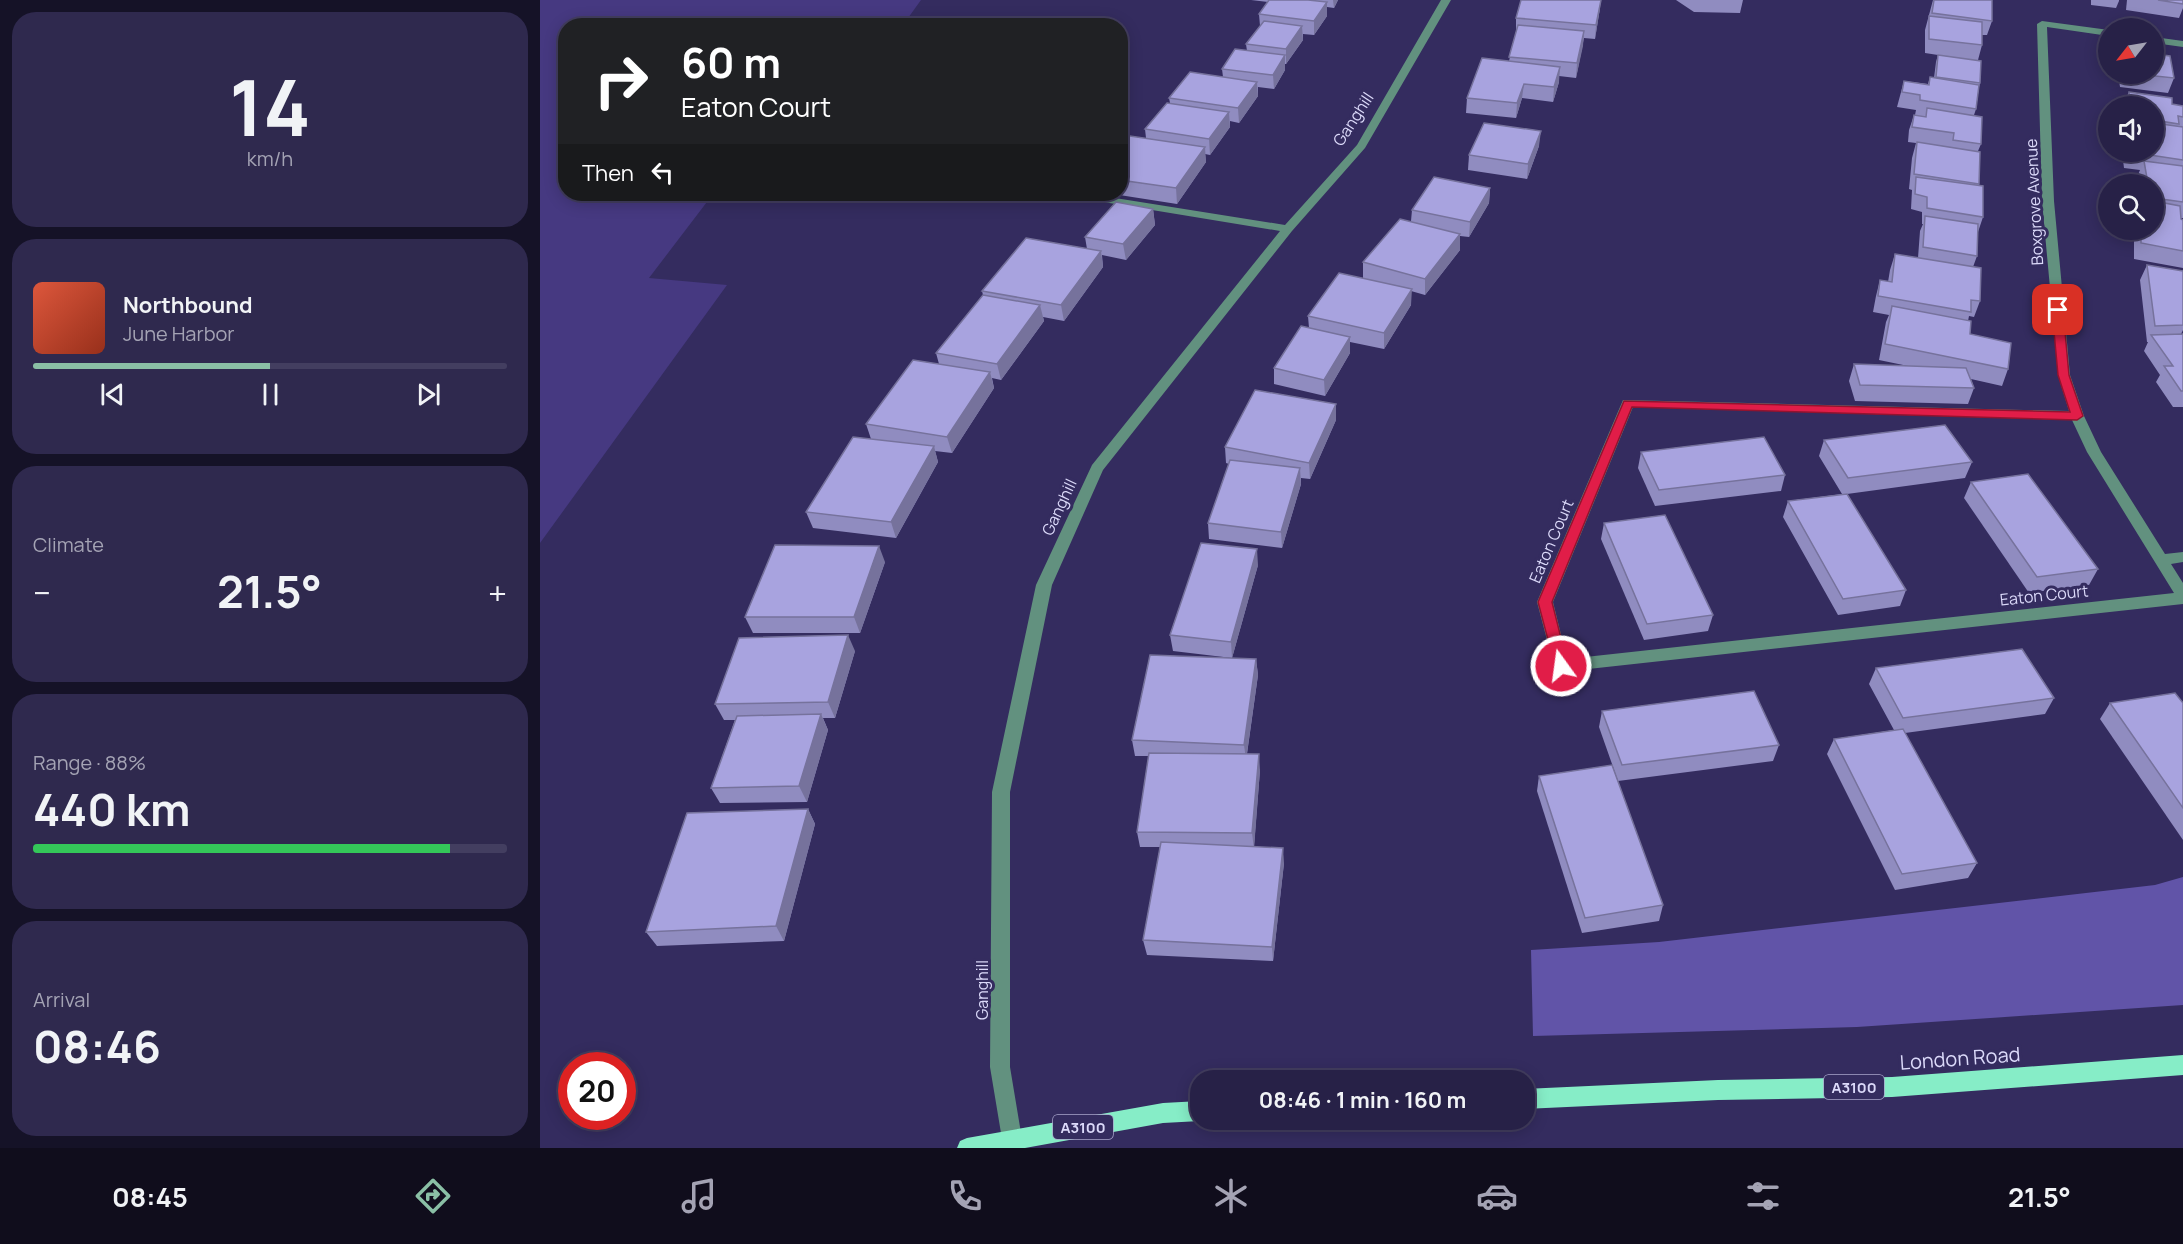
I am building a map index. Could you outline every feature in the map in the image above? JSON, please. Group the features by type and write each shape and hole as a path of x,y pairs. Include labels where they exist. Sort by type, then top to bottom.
{"main road":[{"name":"London Road","path":"1535,1098 1718,1090 1892,1086 2057,1076 2183,1065"},
{"name":"A3100","path":"967,1148 1163,1113 1190,1112"}],"street":[{"name":"Ganghill","path":"1012,1139 1000,1067 1001,792 1044,585 1097,468 1288,229 1361,146 1446,0"},
{"name":"Boxgrove Avenue","path":"2098,32 2042,24 2048,205 2064,375 2077,416 2094,452 2183,597"},
{"path":"2164,41 2183,44"},
{"path":"1116,201 1288,229"},
{"name":"Eaton Court","path":"2077,416 1628,404 1545,602 1561,666 2183,597"},
{"path":"2161,560 2183,557"}],"shaded area":[{"path":"540,0 921,0 908,18 558,18 558,201 708,201 649,278 727,285 540,543"},
{"path":"2183,877 2183,1005 1857,1027 1533,1036 1531,950 1659,942 2155,885"}],"building":[{"path":"1269,0 1327,2 1314,21 1259,14"},
{"path":"1521,0 1601,0 1596,25 1516,18"},
{"path":"1934,0 1992,0 1992,21 1932,13"},
{"path":"2158,0 2183,0 2183,4"},
{"path":"1929,16 1982,22 1982,45 1929,39"},
{"path":"1264,21 1302,26 1286,49 1246,44"},
{"path":"1518,25 1584,31 1577,63 1509,57"},
{"path":"1235,49 1285,55 1273,75 1222,69"},
{"path":"1938,55 1981,61 1980,83 1936,77"},
{"path":"2164,55 2170,56 2174,78 2164,77"},
{"path":"1482,58 1560,67 1554,87 1524,84 1517,103 1467,98"},
{"path":"1190,72 1257,82 1238,108 1169,98"},
{"path":"1930,77 1979,85 1976,109 1920,100 1920,95 1902,92 1904,81 1929,85"},
{"path":"2129,92 2158,96 2129,96"},
{"path":"2164,97 2172,98 2172,104 2183,106 2183,117 2178,116 2179,124 2164,122"},
{"path":"1167,103 1229,112 1209,139 1145,129"},
{"path":"1927,108 1982,117 1981,144 1953,140 1954,133 1912,127 1914,115 1926,117"},
{"path":"1484,123 1541,131 1528,164 1469,155"},
{"path":"2164,124 2183,127 2183,160 2164,157"},
{"path":"1128,136 1205,147 1176,188 1128,181"},
{"path":"1917,142 1980,152 1979,184 1914,174"},
{"path":"2144,162 2183,166 2183,202 2164,199 2164,174 2146,174"},
{"path":"1434,177 1490,188 1470,222 1412,210"},
{"path":"1916,177 1983,186 1983,217 1927,208 1927,197 1915,194"},
{"path":"1116,202 1153,209 1123,244 1085,237"},
{"path":"2164,203 2180,206 2183,220 2183,251 2141,243 2141,240 2164,240"},
{"path":"1925,216 1978,224 1977,256 1923,247"},
{"path":"1400,219 1460,234 1425,279 1363,262"},
{"path":"1026,238 1101,251 1061,305 982,291"},
{"path":"1895,254 1981,268 1980,301 1971,300 1971,312 1878,296 1880,280 1892,282"},
{"path":"2147,265 2183,271 2183,325 2155,326"},
{"path":"1339,273 1412,289 1384,333 1308,316"},
{"path":"983,295 1040,305 997,364 936,353"},
{"path":"1892,306 1971,321 1970,334 2011,343 2008,369 1885,344"},
{"path":"1301,326 1350,337 1324,380 1274,368"},
{"path":"2183,334 2183,391 2181,391 2164,366 2173,366 2151,335"},
{"path":"913,360 990,372 947,437 866,424"},
{"path":"1854,364 1966,368 1974,388 1860,385"},
{"path":"1255,390 1336,404 1309,463 1225,447"},
{"path":"1945,425 1972,462 1848,478 1824,440"},
{"path":"853,437 934,446 891,522 806,512"},
{"path":"1764,437 1785,475 1659,490 1641,452"},
{"path":"1230,460 1300,468 1281,532 1208,523"},
{"path":"2028,474 2098,569 2037,577 1971,482"},
{"path":"1847,494 1906,590 1843,599 1788,501"},
{"path":"1665,515 1713,615 1647,624 1604,523"},
{"path":"1201,543 1257,549 1231,642 1170,635"},
{"path":"775,545 879,546 854,617 745,617"},
{"path":"848,635 828,702 715,704 739,638"},
{"path":"2022,649 2054,698 1903,718 1876,668"},
{"path":"1150,655 1256,659 1244,745 1132,740"},
{"path":"1754,691 1779,745 1622,765 1602,711"},
{"path":"2175,693 2183,703 2183,808 2110,703"},
{"path":"821,714 799,786 711,788 737,716"},
{"path":"1903,729 1977,863 1902,874 1834,739"},
{"path":"1149,753 1259,754 1252,833 1137,832"},
{"path":"1612,765 1663,905 1585,918 1539,776"},
{"path":"808,809 776,926 646,932 687,813"},
{"path":"1161,842 1283,848 1272,947 1143,940"}],"route":[{"path":"1561,666 1545,602 1628,404 2077,416 2064,375 2058,310"}]}
